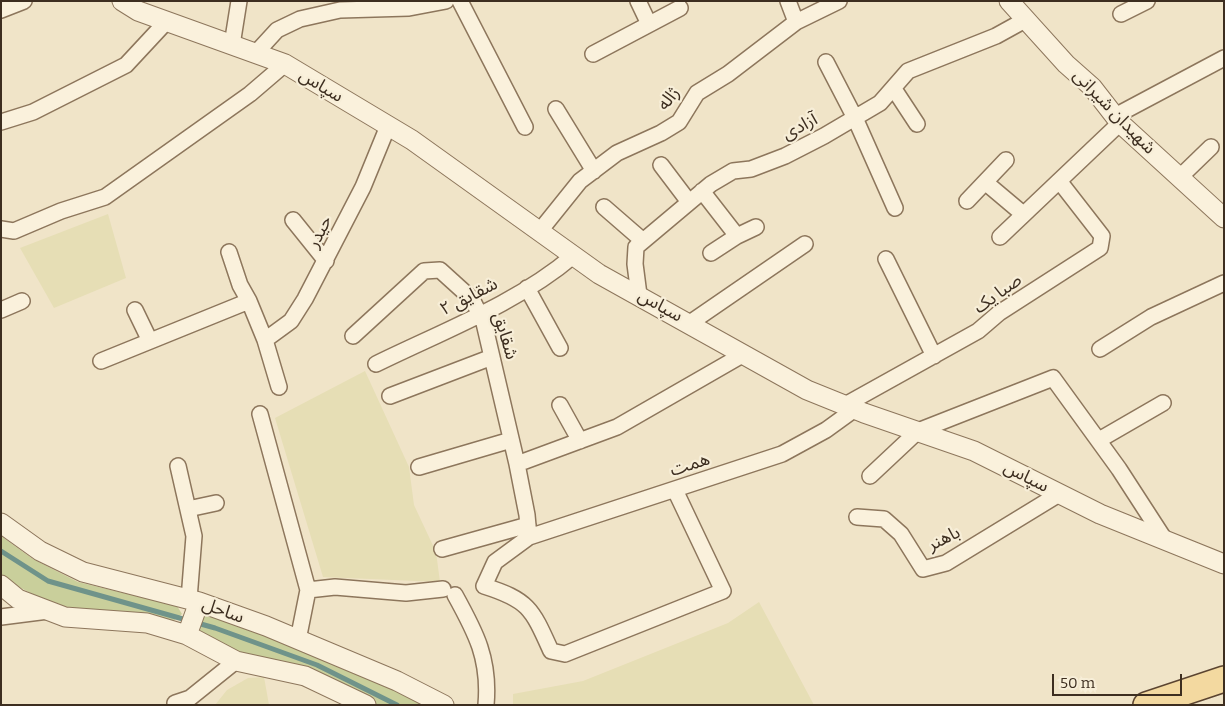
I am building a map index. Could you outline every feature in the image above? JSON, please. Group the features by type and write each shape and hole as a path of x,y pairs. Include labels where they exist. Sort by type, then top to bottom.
{"main road":[{"path":"1146,705 1224,679"}],"street":[{"path":"1,10 24,1"},
{"name":"سپاس","path":"122,1 138,11 166,22 285,64 412,140 599,274 690,323 806,390 974,451 1100,514 1224,564"},
{"path":"232,45 239,1"},
{"path":"255,54 277,30 300,19 340,10 409,8 446,1"},
{"path":"460,1 525,127"},
{"path":"638,1 649,24"},
{"path":"788,1 796,22"},
{"name":"ژاله","path":"539,232 580,181 617,152 661,133 679,122 697,93 728,74 796,22 839,1"},
{"name":"شهیدان شیرانی","path":"1009,1 1025,20 1092,87 1118,120 1224,218"},
{"path":"1120,14 1147,1"},
{"path":"593,54 680,8"},
{"name":"آزادی","path":"642,240 702,191 733,171 751,169 785,156 880,103 908,71 996,36 1025,20"},
{"path":"1,122 34,112 126,65 166,22"},
{"path":"1000,237 1060,182 1118,120 1224,58"},
{"path":"826,62 855,118 895,208"},
{"path":"1,229 14,230 61,211 105,197 250,94 285,64"},
{"path":"894,89 917,124"},
{"path":"556,109 594,171"},
{"name":"حیدر","path":"265,340 291,321 326,261 362,187 388,126"},
{"path":"1180,177 1211,147"},
{"path":"967,202 1006,160"},
{"path":"662,165 689,202"},
{"path":"985,182 1023,214"},
{"name":"صبا یک","path":"850,407 934,356 978,332 999,313 1100,248 1102,236 1060,182"},
{"path":"702,191 737,236"},
{"path":"604,207 642,240 636,247 635,256 639,295"},
{"path":"293,220 326,261"},
{"path":"711,254 737,236 756,227"},
{"path":"690,323 805,244"},
{"path":"229,252 240,285 249,301 265,340 280,388"},
{"name":"شقایق ۲","path":"376,364 479,314 552,274 574,256"},
{"path":"886,259 934,356"},
{"name":"شقایق","path":"353,336 424,271 440,270 472,299 479,314 492,357 517,464 528,531"},
{"path":"1100,349 1151,317 1224,284"},
{"path":"526,288 560,348"},
{"path":"1,310 22,301"},
{"path":"101,361 249,301"},
{"path":"135,310 150,341"},
{"path":"517,464 617,427 744,354"},
{"path":"390,396 492,357"},
{"path":"870,476 918,431 1053,378 1099,440 1165,540"},
{"path":"1099,440 1163,403"},
{"path":"560,405 580,441"},
{"name":"همت","path":"442,549 528,531 675,490 782,454 826,430 850,407"},
{"path":"260,414 308,590 298,640"},
{"path":"419,467 511,440"},
{"path":"178,466 194,536 194,600 187,636"},
{"path":"528,531 495,562 484,586 510,594 534,612 551,651 564,654 724,591 675,490"},
{"name":"باهنر","path":"857,516 884,519 901,534 923,569 946,564 1059,494"},
{"path":"188,509 216,503"},
{"name":"ساحل","path":"1,523 40,551 84,572 194,600 397,680 444,705"},
{"name":"ساحل","path":"1,585 18,599 65,617 146,623 187,636 236,661 305,676 366,705"},
{"path":"308,590 336,587 406,593 449,592 478,636 485,658 488,687 486,705"},
{"path":"1,617 48,611"},
{"path":"175,703 190,698 236,661"}],"shaded area":[{"path":"108,214 126,278 54,308 20,248"},
{"path":"365,371 409,467 414,505 436,552 440,582 323,577 275,418"},
{"path":"759,602 814,705 513,705 513,694 583,681 728,623"},
{"path":"264,677 269,705 215,705 227,690 248,678"}],"green space":[{"path":"1,536 33,559 78,582 177,606 182,614 171,623 82,611 41,598 1,575"},
{"path":"205,609 432,705 376,705 309,672 238,657 195,635"}],"waterway":[{"path":"1,551 48,581 215,628 317,665 397,705"}]}
